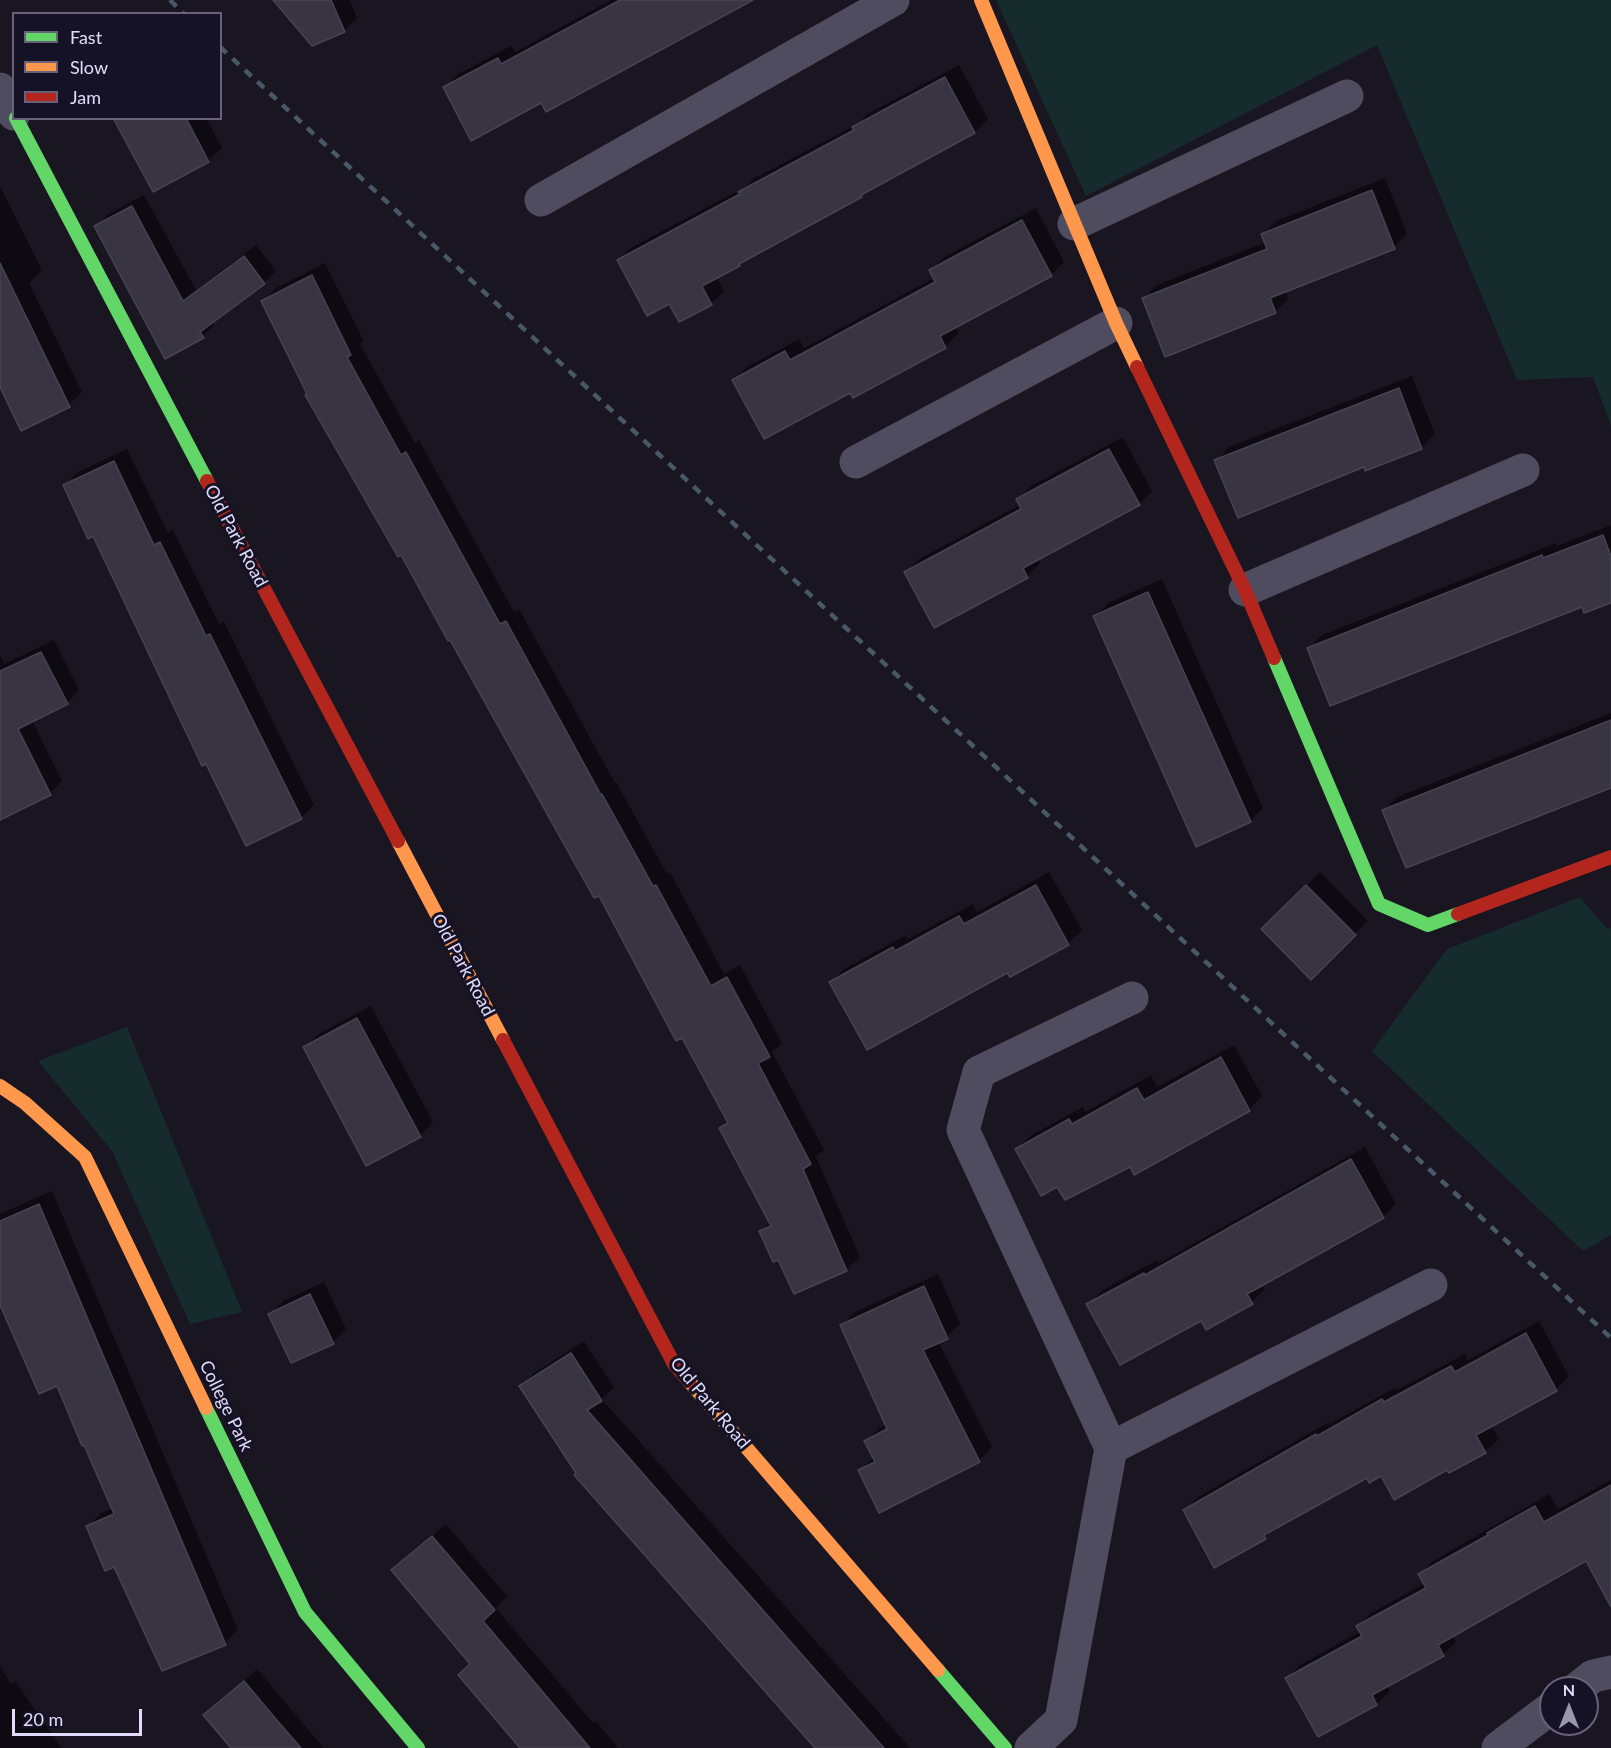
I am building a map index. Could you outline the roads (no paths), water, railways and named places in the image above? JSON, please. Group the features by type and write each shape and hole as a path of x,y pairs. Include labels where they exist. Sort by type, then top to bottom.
{"street":[{"path":"541,200 893,0"},
{"path":"981,0 1116,323 1245,590 1379,904 1428,925 1611,857"},
{"path":"0,89 12,110"},
{"path":"1074,224 1347,96"},
{"name":"Old Park Road","path":"17,120 674,1364 1005,1748"},
{"path":"856,462 1116,323"},
{"path":"1245,590 1523,470"},
{"path":"1031,1748 1060,1720 1111,1448 963,1130 979,1072 1132,998"},
{"name":"College Park","path":"0,1086 25,1103 85,1157 305,1612 418,1748"},
{"path":"1111,1448 1431,1285"},
{"path":"1593,1676 1611,1672"},
{"path":"1498,1748 1539,1717"}],"railway":[{"path":"170,0 182,12"},
{"path":"222,49 1611,1338"}]}
